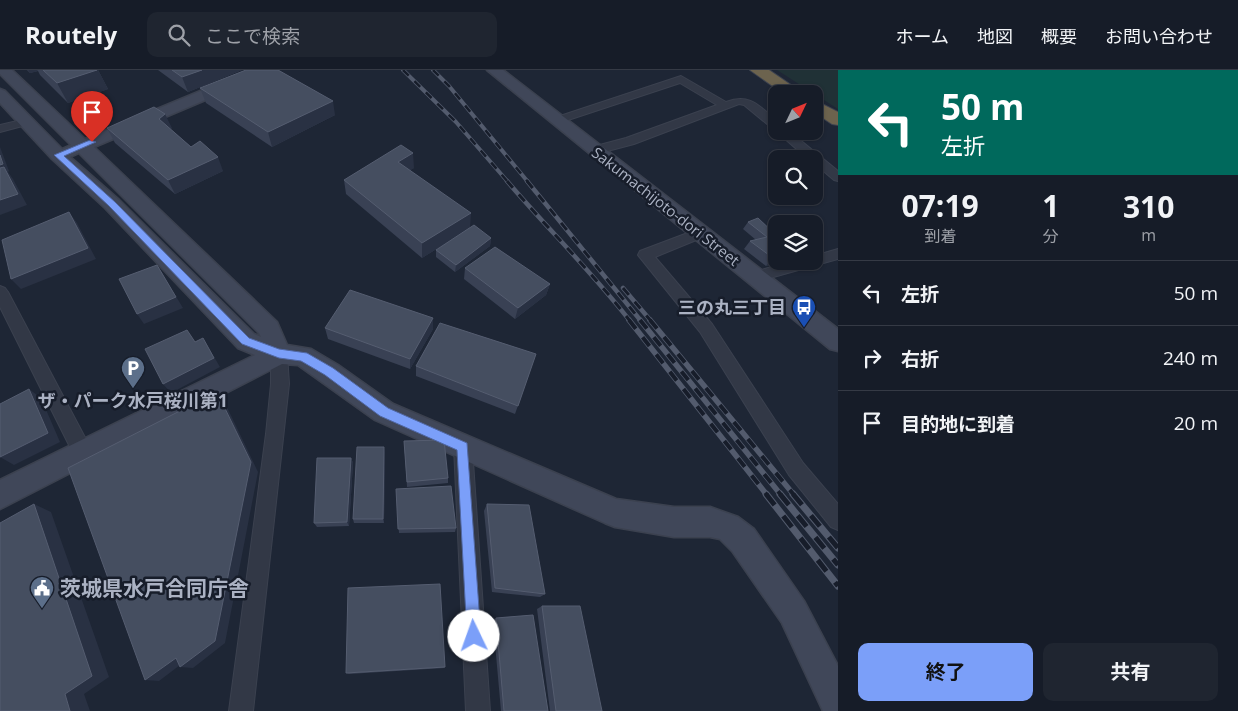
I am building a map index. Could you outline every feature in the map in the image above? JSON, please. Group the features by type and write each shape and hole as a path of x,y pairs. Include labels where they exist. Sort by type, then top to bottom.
{"highway":[{"path":"758,70 782,85"},
{"path":"823,111 838,120"}],"street":[{"path":"4,70 269,328 279,354 280,384 276,434 241,711"},
{"path":"58,155 264,70"},
{"name":"Sakumachijoto-dori Street","path":"494,70 838,342"},
{"path":"558,120 681,79 726,106"},
{"path":"0,94 58,155 112,204 246,341 279,354 303,356 329,372 384,412 616,513 674,522 710,522 728,527 742,540 792,612 838,703"},
{"path":"596,150 630,141 738,101 747,102 768,119"},
{"path":"0,129 26,122"},
{"path":"793,140 838,177"},
{"path":"701,233 646,254 706,328 796,469 838,520"},
{"path":"823,258 838,254"},
{"path":"756,277 780,270"},
{"path":"0,292 83,453"},
{"path":"0,495 279,354"},
{"path":"463,447 478,711"}],"shaded area":[{"path":"777,70 838,70 838,109 823,99 823,85 800,85"}],"building":[{"path":"43,70 97,70 57,83"},
{"path":"172,70 202,70 182,77"},
{"path":"246,70 278,70 333,101 268,132 200,88"},
{"path":"154,107 165,114 159,119 191,147 200,141 218,157 168,180 107,128"},
{"path":"401,145 413,153 398,162 471,213 422,243 344,180"},
{"path":"4,167 18,194 0,200 0,168"},
{"path":"69,212 88,248 11,279 2,240"},
{"path":"758,218 768,227 768,254 750,241 767,237 748,222"},
{"path":"474,225 491,238 456,265 436,250"},
{"path":"495,247 550,284 518,308 465,268"},
{"path":"157,265 176,297 137,314 119,279"},
{"path":"350,290 433,318 410,359 325,328"},
{"path":"440,323 536,354 518,406 416,366"},
{"path":"187,330 195,342 203,338 214,358 163,384 145,349"},
{"path":"29,389 48,433 0,457 0,404"},
{"path":"217,392 251,462 215,641 180,667 176,658 145,680 68,468"},
{"path":"444,440 448,478 407,482 404,441"},
{"path":"357,447 384,447 383,519 353,519"},
{"path":"317,458 351,458 347,522 314,523"},
{"path":"451,486 456,528 398,529 396,489"},
{"name":"茨城県水戸合同庁舎","path":"34,504 92,676 65,694 70,711 0,711 0,523"},
{"path":"487,504 529,505 545,594 495,588"},
{"path":"440,584 445,667 346,673 348,588"},
{"path":"542,606 580,606 602,711 556,711"},
{"path":"533,615 548,711 504,711 496,618"}],"railway":[{"path":"403,70 456,122 508,182"},
{"path":"433,70 449,86 528,182"},
{"path":"507,181 630,321"},
{"path":"527,181 641,321"},
{"path":"623,288 651,321"},
{"path":"629,320 767,495"},
{"path":"640,320 781,495"},
{"path":"650,320 794,495"},
{"path":"766,494 838,586"},
{"path":"780,494 838,565"},
{"path":"793,494 838,548"}],"place":[{"name":"三の丸三丁目","path":"804,328"},
{"name":"ザ・パーク水戸桜川第1","path":"133,389"},
{"name":"茨城県水戸合同庁舎","path":"42,609"}],"route":[{"path":"92,142 58,155 112,204 246,341 279,354 303,356 329,372 384,412 415,424 463,447 474,636"}]}
